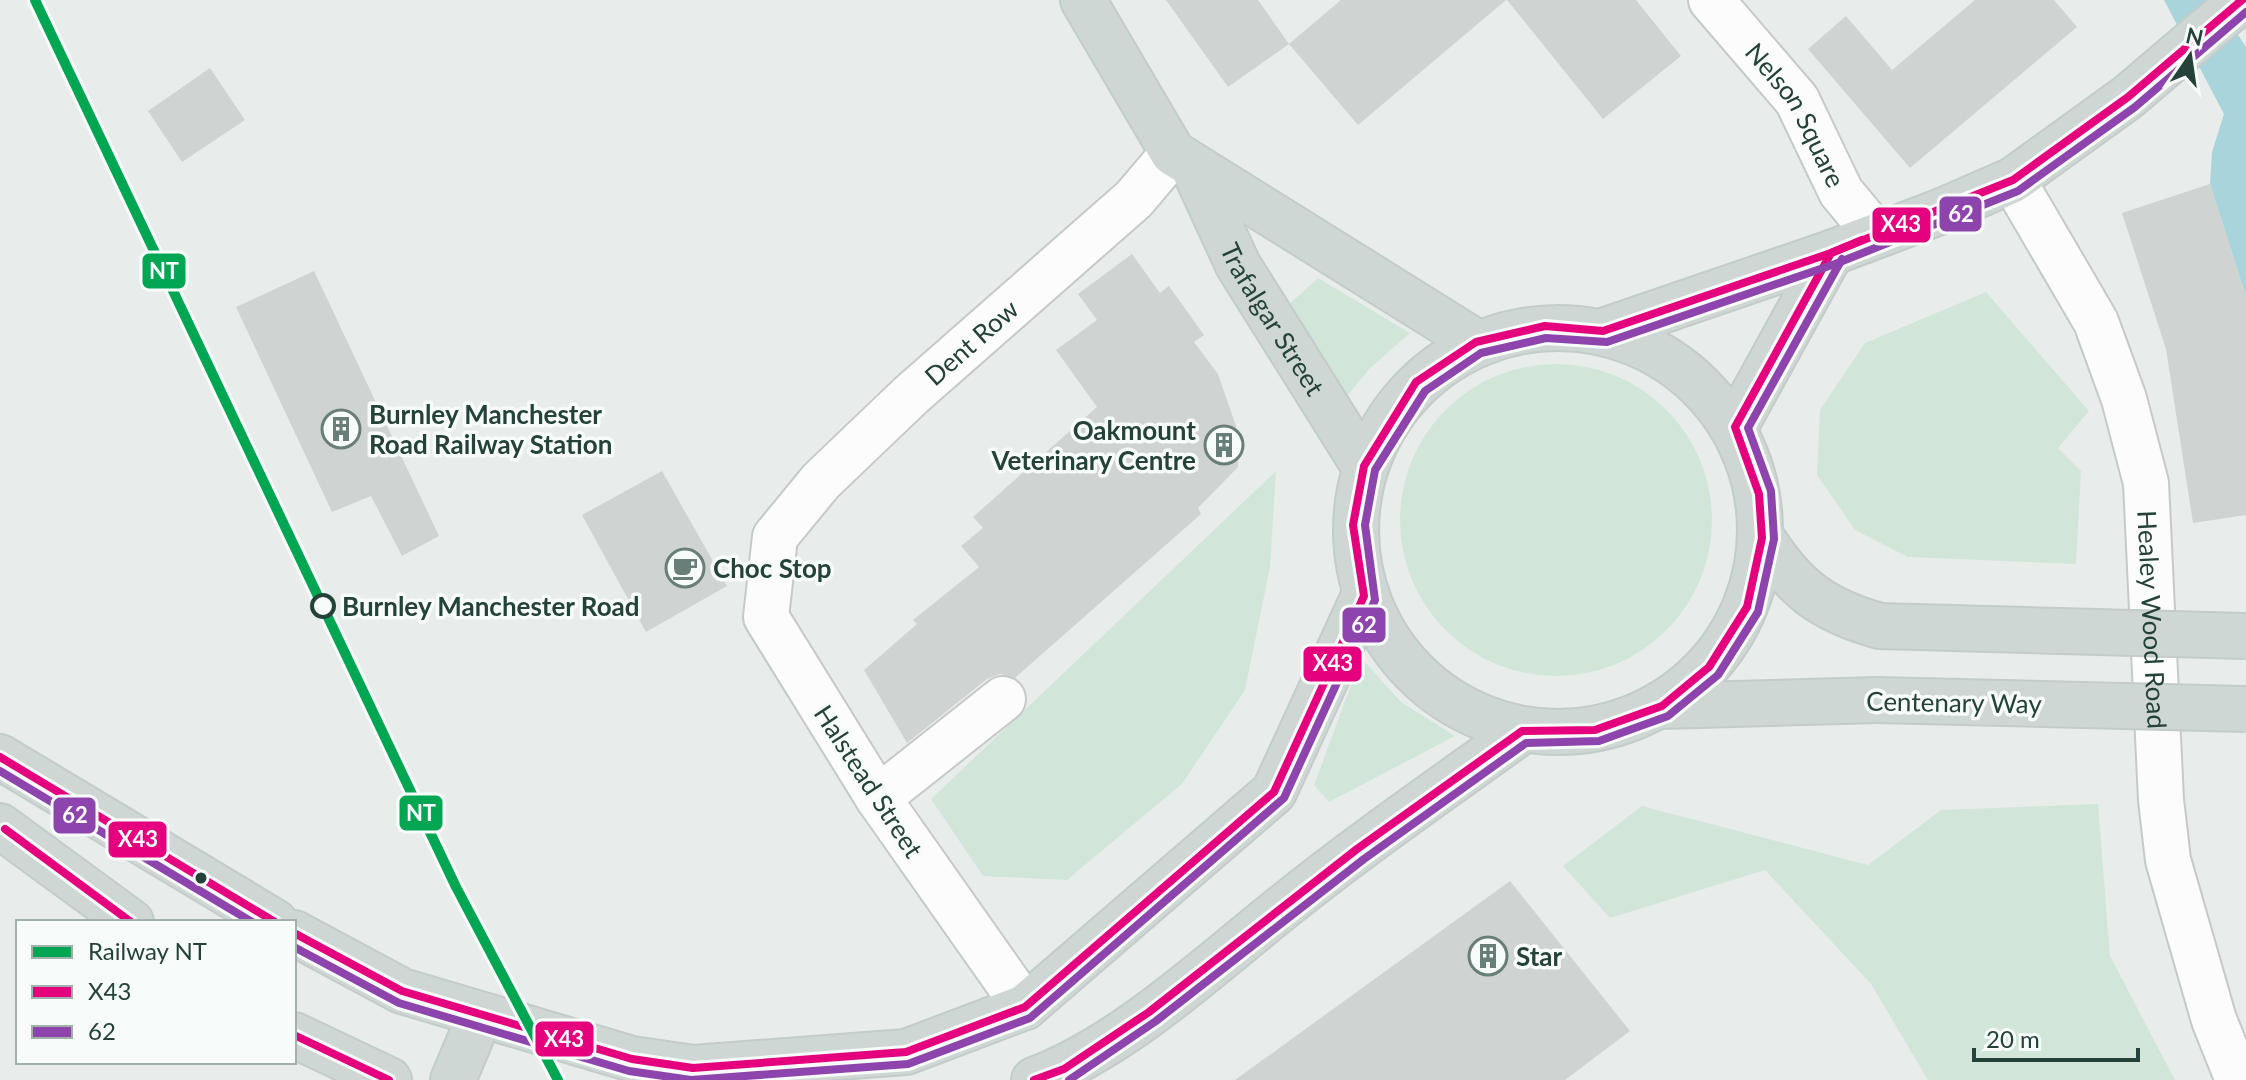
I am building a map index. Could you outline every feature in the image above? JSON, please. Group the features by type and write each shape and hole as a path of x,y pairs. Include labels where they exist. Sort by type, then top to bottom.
{"main road":[{"name":"Trafalgar Street","path":"1083,0 1183,159 1238,265 1364,466"},
{"path":"1603,331 1831,253 2013,180 2128,97 2242,0"},
{"name":"Trafalgar Street","path":"1183,159 1476,342"},
{"path":"1735,427 1831,253"},
{"path":"1545,326 1603,331 1668,358 1735,427 1759,494 1762,538 1747,607 1709,667 1662,706 1595,730 1522,731 1456,707 1401,661 1364,596 1353,525 1364,466 1416,382 1476,342 1545,326"},
{"path":"1762,538 1786,575 1817,601 1849,618 1880,626 2246,636"},
{"path":"296,934 402,991 632,1059 693,1068 906,1052 1025,1007 1274,792 1364,596"},
{"name":"Centenary Way","path":"1662,706 1878,700 2246,709"},
{"path":"1034,1080 1064,1069 1149,1012 1357,849 1522,731"},
{"path":"0,757 272,920"},
{"path":"0,826 128,920"},
{"path":"453,1080 480,1016"},
{"path":"296,1036 389,1080"}],"street":[{"name":"Nelson Square","path":"1711,0 1797,100 1841,192 1876,234"},
{"name":"Dent Row","path":"775,537 821,481 911,395 1183,159"},
{"name":"Healey Wood Road","path":"2013,180 2096,322 2124,399 2146,483 2161,800 2168,860 2210,1006 2238,1080"},
{"name":"Halstead Street","path":"775,537 766,617 878,798 1025,1007"},
{"path":"878,798 1003,699"}],"green space":[{"path":"1318,278 1410,333 1370,368 1339,406 1285,308"},
{"path":"1986,292 2089,411 2058,448 2081,471 2076,564 1908,557 1855,530 1817,475 1820,410 1865,343"},
{"path":"1556,364 1586,367 1630,382 1655,399 1677,421 1700,460 1709,490 1712,520 1709,550 1694,594 1677,619 1655,641 1616,664 1586,673 1556,676 1526,673 1482,658 1457,641 1435,619 1412,580 1403,550 1400,520 1403,490 1418,446 1435,421 1457,399 1496,376 1526,367"},
{"path":"1276,471 1270,567 1245,690 1182,784 1067,880 983,876 931,799"},
{"path":"1361,658 1401,702 1455,736 1329,802 1314,785"},
{"path":"2098,804 2110,956 2175,1080 1928,1080 1871,984 1765,870 1610,918 1563,866 1642,806 1868,865 1941,810"}],"water":[{"path":"2164,0 2215,0 2246,47 2246,297 2210,184 2212,152 2224,114"}],"building":[{"path":"1166,0 1258,0 1289,44 1228,87"},
{"path":"1341,0 1506,0 1358,125 1289,44"},
{"path":"1507,0 1636,0 1681,56 1603,119"},
{"path":"1975,0 2054,0 2077,27 1910,168 1808,49 1846,16 1892,70"},
{"path":"210,68 245,120 182,162 148,111"},
{"path":"2210,184 2246,297 2246,515 2193,523 2166,349 2122,213"},
{"path":"1132,254 1160,293 1169,286 1204,335 1194,342 1218,374 1236,426 1238,467 1198,508 1201,514 1015,678 1000,674 987,679 907,743 864,670 917,624 913,620 979,567 961,546 983,528 973,517 1097,407 1056,350 1097,320 1078,294"},
{"name":"Burnley Manchester Road Railway Station","path":"314,271 439,536 402,556 371,496 332,512 236,307"},
{"path":"662,471 727,586 646,632 582,515"},
{"name":"Star","path":"1510,881 1630,1031 1565,1080 1235,1080"}],"rail line":[{"name":"NT","path":"35,0 456,887 558,1080"}],"transit line":[{"name":"X43","path":"296,934 402,991 632,1059 693,1068 906,1052 1025,1007 1274,792 1364,596 1353,525 1364,466 1416,382 1476,342 1545,326 1603,331 1831,253 2013,180 2128,97 2242,0"},
{"name":"62","path":"296,948 399,1003 629,1071 691,1080 908,1064 1030,1018 1284,798 1375,600 1365,525 1375,470 1425,391 1481,353 1546,338 1607,342 1835,264 2018,191 2135,107 2246,12"},
{"name":"X43","path":"1034,1080 1064,1069 1149,1012 1357,849 1522,731 1595,730 1662,706 1709,667 1747,607 1762,538 1759,494 1735,427 1831,253 1862,240"},
{"name":"62","path":"1069,1080 1156,1021 1364,859 1526,743 1599,741 1668,716 1718,675 1758,612 1774,539 1771,491 1748,428 1842,259"},
{"name":"X43","path":"0,757 272,920"},
{"name":"62","path":"0,771 249,920"},
{"name":"X43","path":"5,829 128,920"},
{"name":"X43","path":"296,1036 389,1080"}],"place":[{"name":"Burnley Manchester Road Railway Station","path":"341,429"},
{"name":"Oakmount Veterinary Centre","path":"1224,445"},
{"name":"Choc Stop","path":"685,568"},
{"name":"Burnley Manchester Road","path":"323,606"},
{"name":"Star","path":"1488,956"}]}
